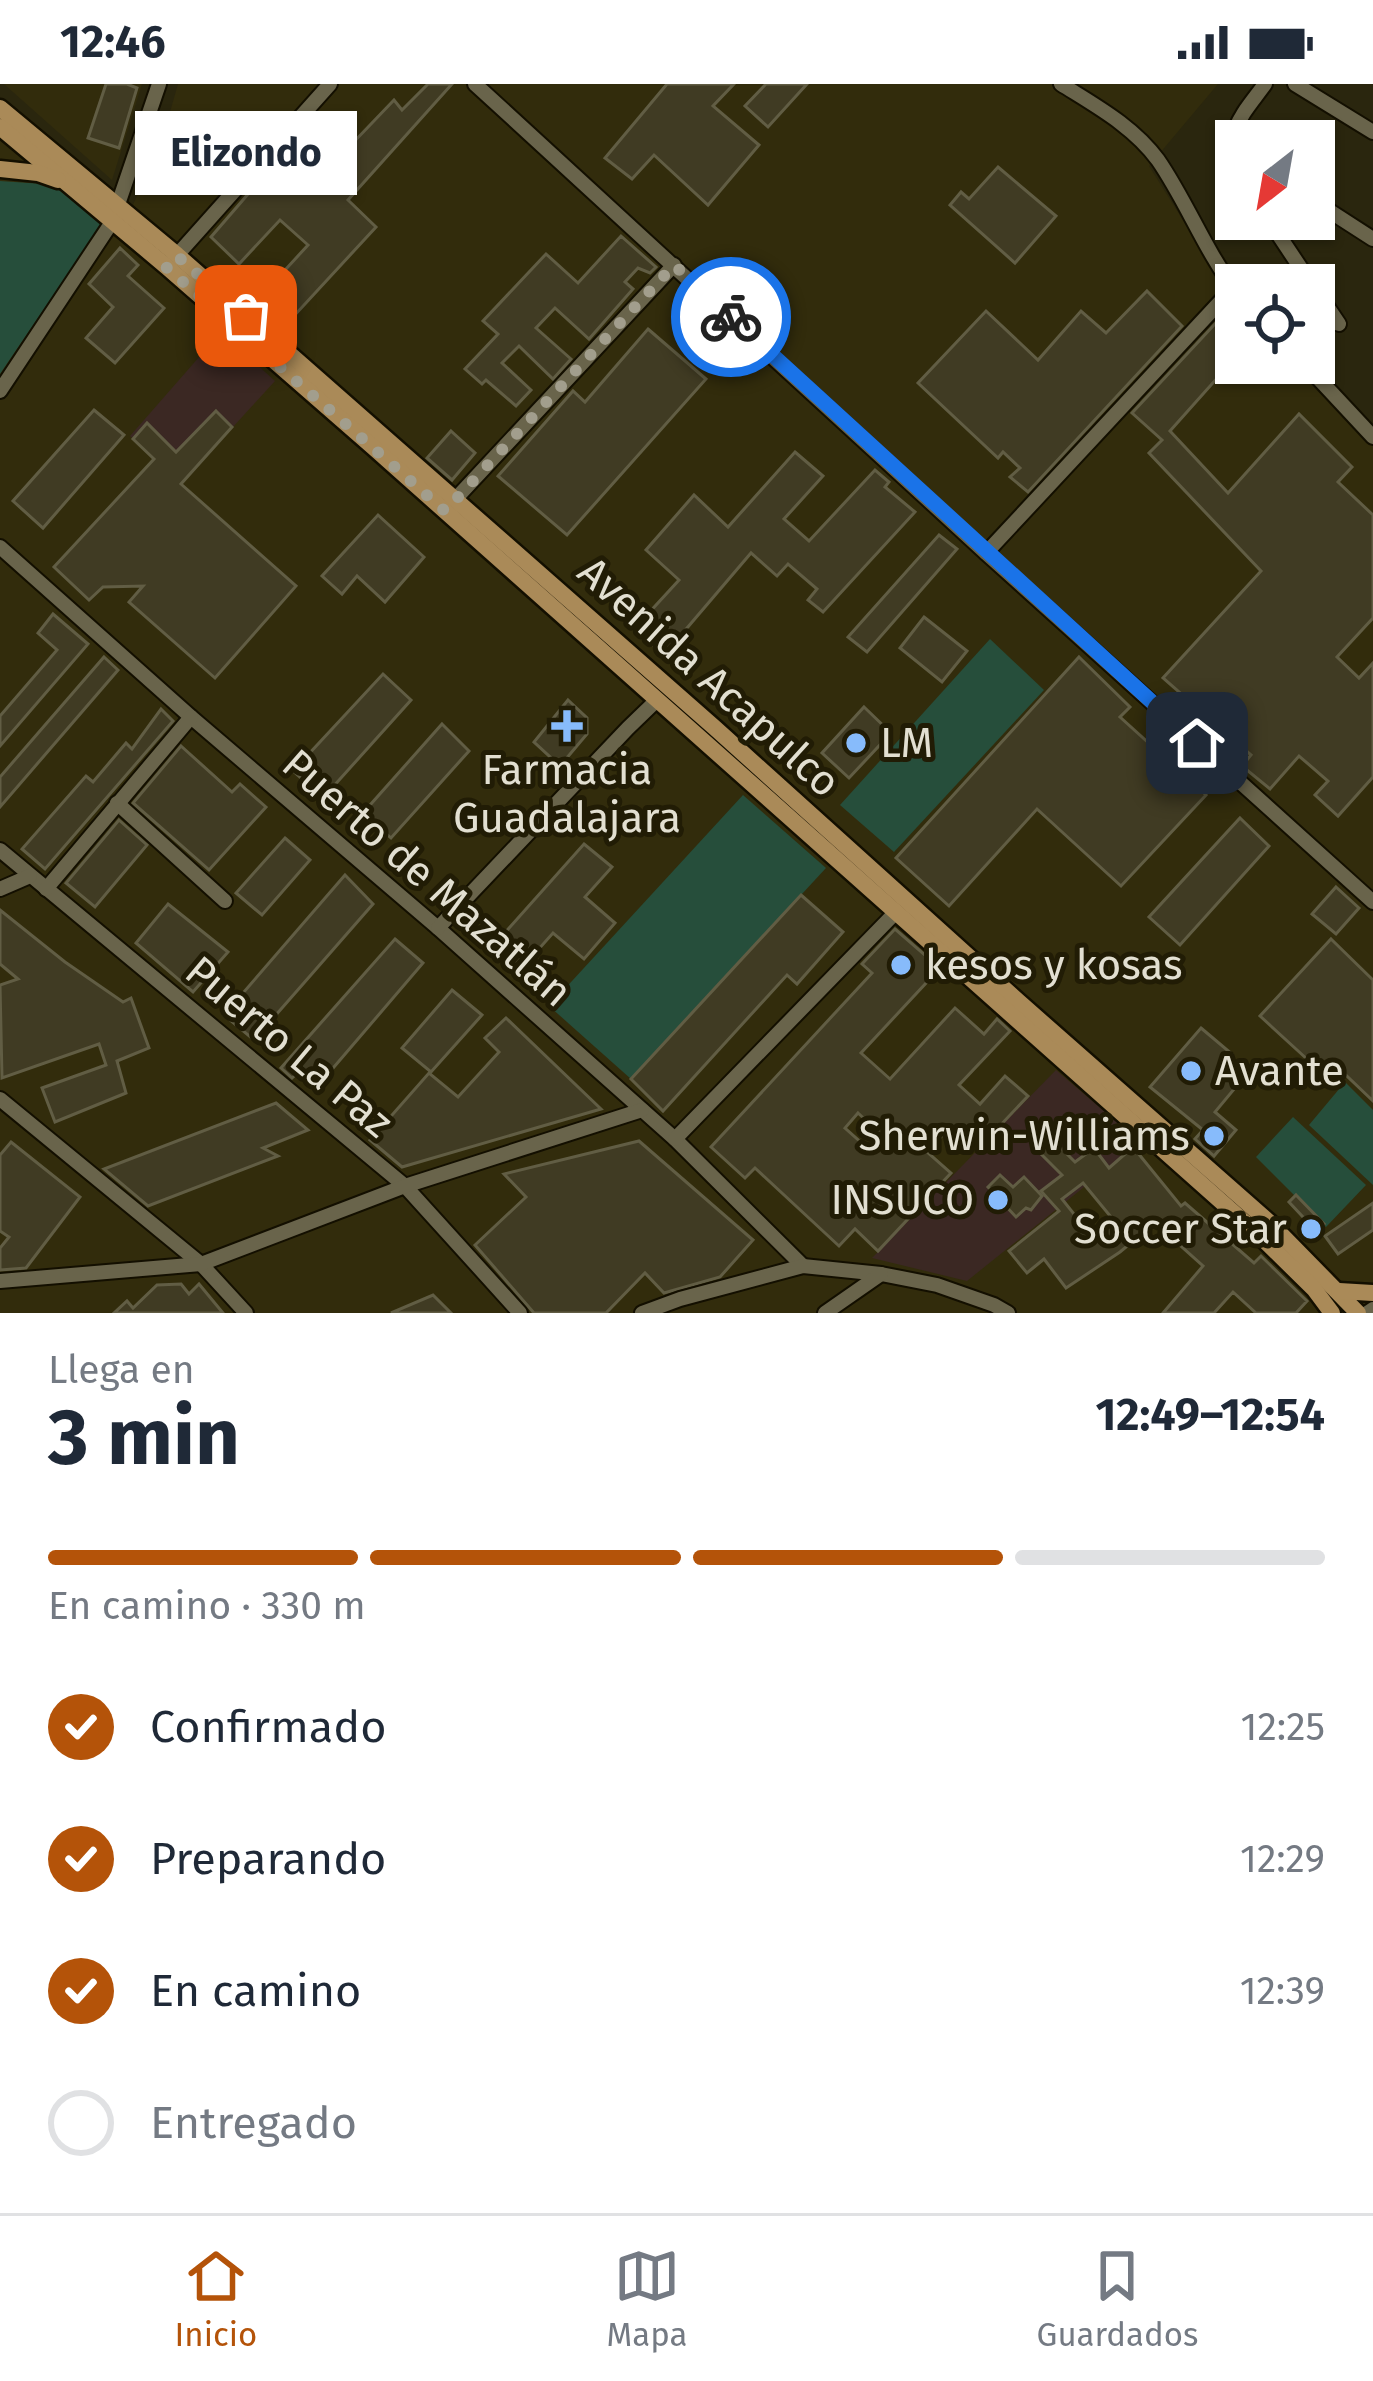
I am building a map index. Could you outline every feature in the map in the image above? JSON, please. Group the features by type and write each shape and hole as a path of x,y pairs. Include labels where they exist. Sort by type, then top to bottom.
{"main road":[{"name":"Avenida Acapulco","path":"0,108 115,215 1270,1223 1366,1312"},
{"name":"Avenida Acapulco","path":"2,134 115,215"},
{"path":"0,169 38,173 68,184"},
{"name":"Avenida Acapulco","path":"450,505 657,700 1260,1236 1332,1313"},
{"path":"1339,1291 1373,1293"}],"street":[{"path":"0,391 115,215 159,84"},
{"path":"172,261 330,84"},
{"path":"475,84 1373,902"},
{"path":"1061,84 1137,136 1158,161 1219,264"},
{"path":"1238,120 1265,84"},
{"path":"1295,84 1373,132"},
{"path":"1335,215 1373,239"},
{"path":"450,505 674,265"},
{"path":"986,553 1215,310"},
{"path":"1335,318 1339,324"},
{"path":"1324,384 1373,437"},
{"name":"Puerto de Mazatlán","path":"0,548 675,1138 803,1266"},
{"path":"438,928 657,700"},
{"path":"46,889 191,717"},
{"path":"117,803 225,901"},
{"name":"Puerto La Paz","path":"0,850 405,1186 520,1313"},
{"path":"0,889 30,876"},
{"path":"675,1138 896,912"},
{"path":"0,1100 201,1264 246,1313"},
{"path":"0,1281 201,1264 405,1186 642,1110"},
{"path":"642,1313 803,1266 937,1285 1008,1313"},
{"path":"825,1313 881,1274"}],"shaded area":[{"path":"4,84 142,84 112,180"},
{"path":"178,84 1218,84 1149,166 1215,271 1215,384 1324,384 1373,435 1373,1313 0,1313 0,118 16,117 132,207 162,140"},
{"path":"221,332 275,381 181,484 130,436"},
{"name":"INSUCO","path":"1056,1070 1140,1142 967,1281 872,1258"}],"green space":[{"path":"0,181 58,185 103,222 0,374"},
{"path":"990,639 1044,690 894,852 840,805"},
{"path":"743,795 826,868 631,1079 549,1006"},
{"path":"1345,1082 1373,1110 1373,1185 1309,1125"},
{"path":"1293,1117 1366,1185 1326,1227 1256,1157"}],"building":[{"path":"106,84 137,88 119,148 88,138"},
{"path":"428,84 452,84 348,200 376,227 281,330 253,305 308,245 280,220 239,264 211,237 293,142 326,171 394,100 402,110"},
{"path":"667,84 734,84 713,106 759,145 708,205 654,155 632,179 605,158"},
{"path":"766,84 807,84 768,127 745,106"},
{"path":"998,167 1056,216 1015,263 950,205 961,192 969,199"},
{"path":"621,236 656,267 650,273 638,268 625,282 633,289 589,339 555,308 536,328 571,359 553,379 519,346 502,363 531,390 516,406 465,369 498,334 483,321 546,254 578,283"},
{"path":"120,248 138,265 128,276 164,308 115,363 86,338 113,307 89,284"},
{"path":"1147,291 1182,326 1028,492 1010,477 1020,468 1003,452 998,458 918,383 986,311 1038,360 1081,311 1106,333"},
{"path":"1215,324 1215,381 1170,431 1228,493 1299,414 1352,467 1338,482 1373,515 1373,618 1337,657 1359,678 1373,663 1373,777 1338,816 1315,795 1328,781 1299,756 1270,789 1242,766 1251,755 1163,678 1261,571 1149,453 1162,440 1132,413"},
{"path":"648,329 706,379 567,535 498,476 573,391 585,402"},
{"path":"94,410 124,435 43,528 13,501"},
{"path":"216,411 232,427 181,484 296,586 215,678 129,602 143,586 103,587 89,600 54,567 154,459 133,439 147,423 176,452"},
{"path":"451,431 475,453 452,480 427,458"},
{"path":"795,452 823,476 784,519 809,541 875,470 889,482 885,487 915,512 823,612 808,600 817,589 788,564 777,576 751,553 664,655 635,628 679,580 646,550 694,495 728,527"},
{"path":"378,515 424,557 385,602 357,576 342,594 322,576"},
{"path":"939,535 957,549 867,652 848,637"},
{"path":"53,614 88,644 0,746 0,716 57,650 38,633"},
{"path":"924,617 967,651 942,682 900,648"},
{"path":"104,657 118,670 0,807 0,777"},
{"path":"1079,657 1130,707 1120,717 1206,795 1121,886 1037,809 949,906 896,858"},
{"path":"383,674 411,700 323,798 293,771"},
{"name":"Farmacia Guadalajara","path":"568,700 587,718 587,734 560,766 534,742"},
{"name":"LM","path":"864,707 891,733 849,778 822,753"},
{"path":"161,709 173,721 45,869 22,849 86,776 93,782 126,743 132,749"},
{"path":"442,724 469,751 391,838 363,813"},
{"path":"181,746 232,792 240,784 266,807 209,870 133,803"},
{"path":"1240,818 1269,846 1180,945 1149,917"},
{"path":"119,820 147,845 95,907 66,883"},
{"path":"285,838 310,860 262,915 236,893"},
{"path":"584,844 612,867 585,897 615,923 584,959 553,933 521,969 494,945"},
{"path":"345,875 373,904 254,1040 224,1015"},
{"path":"1336,887 1359,908 1336,934 1312,914"},
{"path":"801,895 843,932 797,984 787,975 663,1111 631,1079"},
{"path":"168,904 228,952 193,992 136,943"},
{"path":"0,910 123,1002 131,998 149,1048 117,1061 126,1093 55,1122 42,1088 106,1065 99,1044 2,1078 0,985 18,979 0,964"},
{"path":"895,929 940,968 861,1053 890,1079 955,1008 984,1034 997,1019 1010,1031 959,1085 980,1104 1005,1076 1028,1096 978,1149 950,1127 927,1152 951,1173 878,1251 855,1229 839,1246 755,1168 745,1178 711,1147 872,973 862,964","holes":["858,1113 886,1139 873,1153 845,1128"]},
{"path":"395,939 423,963 328,1074 319,1068 312,1076 303,1068 292,1078 281,1068"},
{"path":"1331,939 1373,980 1373,1101 1330,1060 1320,1071 1260,1016"},
{"path":"452,990 482,1015 431,1072 402,1048"},
{"path":"506,1018 601,1109 402,1167 370,1140 429,1073 458,1097 499,1052 485,1038"},
{"path":"1201,1028 1232,1054 1226,1060 1245,1076 1215,1112 1236,1130 1214,1156 1195,1139 1203,1130 1150,1087"},
{"path":"276,1103 308,1130 263,1148 278,1156 148,1206 104,1169"},
{"path":"1048,1135 1075,1162 1094,1148 1109,1168 1133,1147 1181,1206 1185,1203 1254,1263 1261,1256 1307,1301 1296,1313 1256,1313 1233,1292 1214,1313 1163,1313 1203,1266 1155,1223 1066,1288 1044,1259 1027,1273 1009,1251 1059,1211 1041,1191 1062,1175 1035,1148","holes":["1083,1183 1111,1217 1089,1233 1062,1199"]},
{"path":"639,1141 753,1240 720,1277 664,1293 645,1273 606,1313 534,1313 475,1245 526,1197 504,1174"},
{"path":"11,1142 80,1197 26,1268 0,1270 0,1248 9,1237 0,1231 0,1155"},
{"path":"1000,1175 1013,1187 1024,1177 1042,1196 1031,1210 1026,1208 1016,1217 988,1187"},
{"path":"1296,1195 1324,1224 1316,1231 1289,1202"},
{"path":"1373,1203 1373,1230 1338,1254 1325,1236"},
{"path":"181,1284 189,1294 199,1284 223,1313 114,1313 127,1301 133,1308 157,1285"},
{"path":"433,1295 451,1313 391,1313"}],"way so far":[{"path":"246,316 177,256 166,267 445,511 674,265 731,317"}],"place":[{"name":"Elizondo","path":"246,316"},
{"name":"Farmacia Guadalajara","path":"567,726"},
{"name":"LM","path":"856,743"},
{"name":"kesos y kosas","path":"901,965"},
{"name":"Avante","path":"1191,1071"},
{"name":"Sherwin-Williams","path":"1214,1136"},
{"name":"INSUCO","path":"998,1200"},
{"name":"Soccer Star","path":"1311,1229"}],"route":[{"path":"731,317 1197,743"}]}
